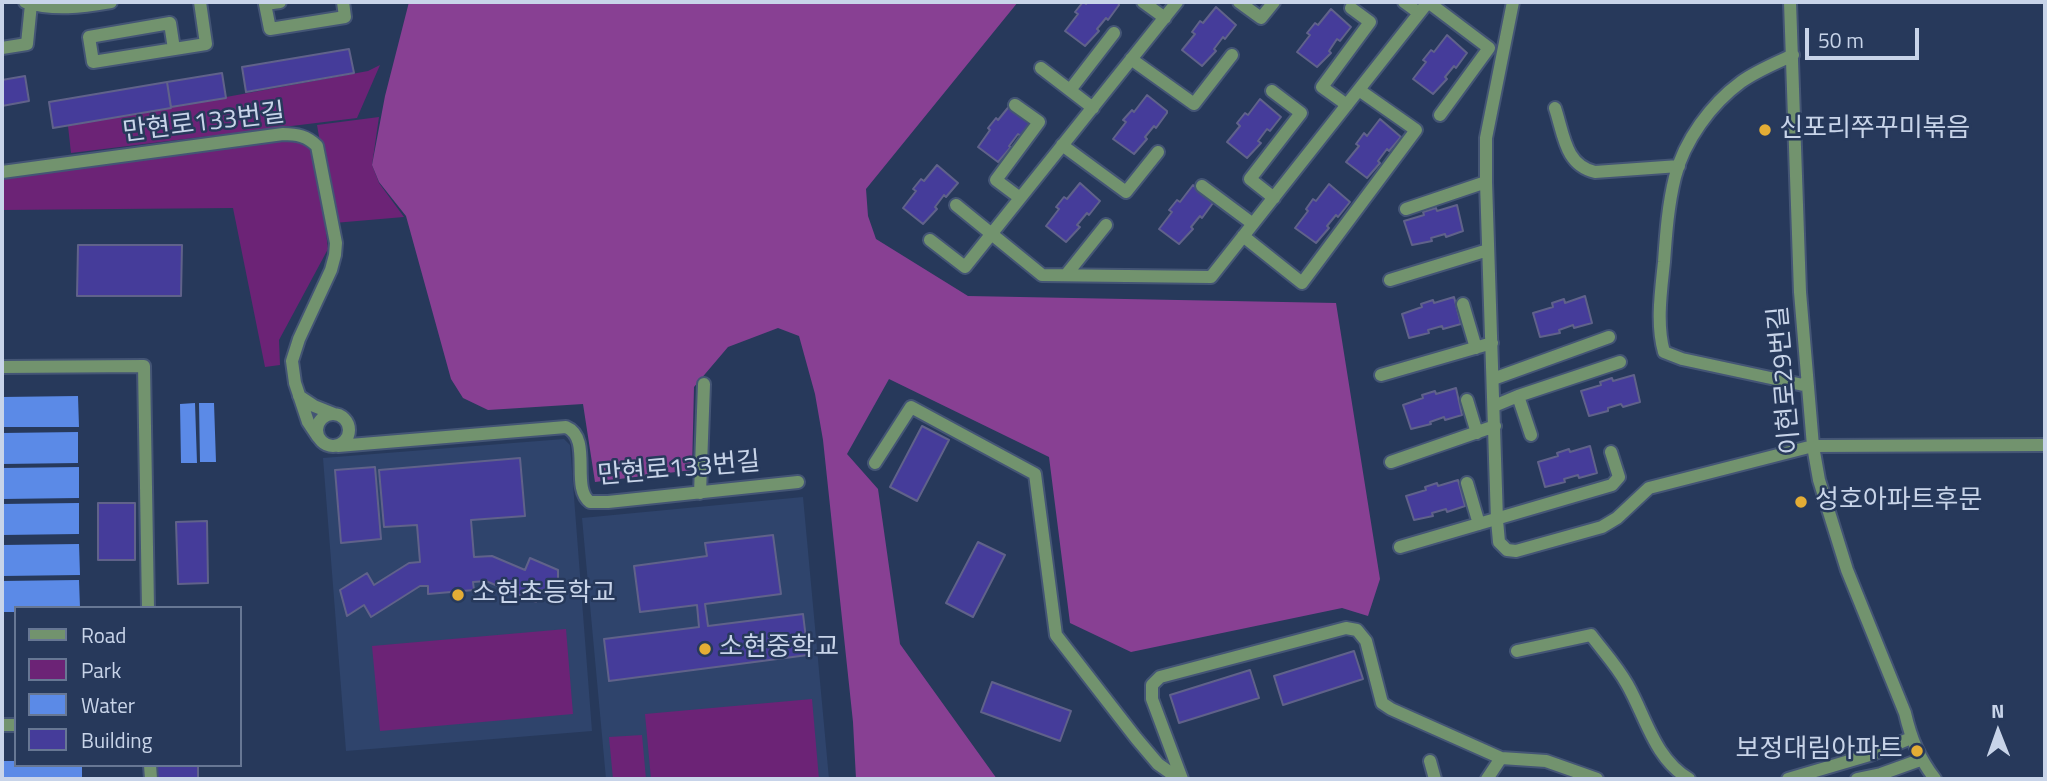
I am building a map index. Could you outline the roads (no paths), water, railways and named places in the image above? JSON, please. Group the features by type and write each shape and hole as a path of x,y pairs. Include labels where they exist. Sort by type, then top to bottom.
{"street":[{"path":"2,48 27,44 28,3 75,8 111,2"},
{"path":"174,49 170,23 89,37 93,62 206,44 200,2"},
{"path":"280,2 265,4 270,29 345,17 343,2"},
{"path":"1143,2 1165,18"},
{"path":"930,240 965,267 1177,2"},
{"path":"1239,2 1261,18 1274,2"},
{"path":"1404,2 1419,13"},
{"path":"956,205 1042,275 1211,277 1428,2 1489,48 1440,115"},
{"path":"1513,2 1486,138 1497,520 1499,541 1507,550 1516,551 1602,527 1617,518 1649,488 1813,446 2045,445"},
{"name":"이현로29번길","path":"1790,2 1800,292 1813,446 1819,480 1867,625 1905,713 1920,760 1935,779"},
{"path":"1347,105 1322,87 1370,22 1351,8"},
{"path":"1070,90 1114,33"},
{"path":"1132,59 1194,104 1232,55"},
{"path":"1793,55 1743,80 1722,98 1700,124 1679,166 1670,199 1661,292 1660,337 1664,352 1682,359 1808,386"},
{"path":"1041,68 1093,108"},
{"path":"1243,236 1302,283 1416,130 1359,90"},
{"path":"1272,91 1301,113 1251,179 1274,198"},
{"path":"1015,105 1038,122 996,180 1020,198"},
{"path":"1555,108 1572,160 1582,169 1595,173 1679,166"},
{"name":"만현로133번길","path":"2,172 283,135 310,139 317,146 336,243 331,270 294,352 293,372 308,422 327,445 372,444 566,427 573,430 577,436 584,495 590,502 798,482"},
{"path":"1062,145 1126,192 1158,152"},
{"path":"1406,209 1486,182"},
{"path":"1202,186 1253,224"},
{"path":"1066,275 1106,225"},
{"path":"1390,280 1488,250"},
{"path":"1463,304 1476,348"},
{"path":"1493,379 1609,337"},
{"path":"1381,375 1492,343"},
{"path":"1494,406 1620,362"},
{"path":"2,368 144,366 148,606"},
{"path":"701,493 704,384"},
{"path":"299,396 314,406 340,415 372,444"},
{"path":"1518,396 1531,435"},
{"path":"1467,400 1477,433"},
{"path":"875,463 911,407 1035,474 1056,635 1158,764 1180,779"},
{"path":"318,437 320,421 334,414"},
{"path":"338,446 347,439 348,422"},
{"path":"1391,462 1495,426"},
{"path":"1400,547 1612,485 1619,477 1611,452"},
{"path":"1467,484 1479,524"},
{"path":"1180,779 1152,699 1152,685 1160,677 1346,628 1357,631 1366,641 1382,703 1391,709 1501,758 1546,761 1597,779"},
{"path":"1517,651 1591,635 1626,683 1660,752 1680,774 1689,779"},
{"path":"1788,779 1873,754 1911,738"},
{"path":"1487,779 1501,758"},
{"path":"1857,779 1881,774 1920,760"},
{"path":"1430,761 1435,779"}],"water":[{"path":"78,396 79,427 2,427 2,397"},
{"path":"195,403 197,463 181,463 180,404"},
{"path":"199,403 214,403 216,462 200,462"},
{"path":"78,432 78,463 2,464 2,433"},
{"path":"79,467 79,498 2,499 2,468"},
{"path":"79,503 79,534 2,535 2,504"},
{"path":"79,544 80,575 2,576 2,545"},
{"path":"79,580 80,606 14,606 14,612 2,612 2,581"},
{"path":"2,761 14,761 14,767 82,767 82,779 2,779"}],"place":[{"name":"신포리쭈꾸미볶음","path":"1765,130"},
{"name":"성호아파트후문","path":"1801,502"},
{"name":"소현초등학교","path":"458,595"},
{"name":"소현중학교","path":"705,649"},
{"name":"보정대림아파트","path":"1917,751"}]}
